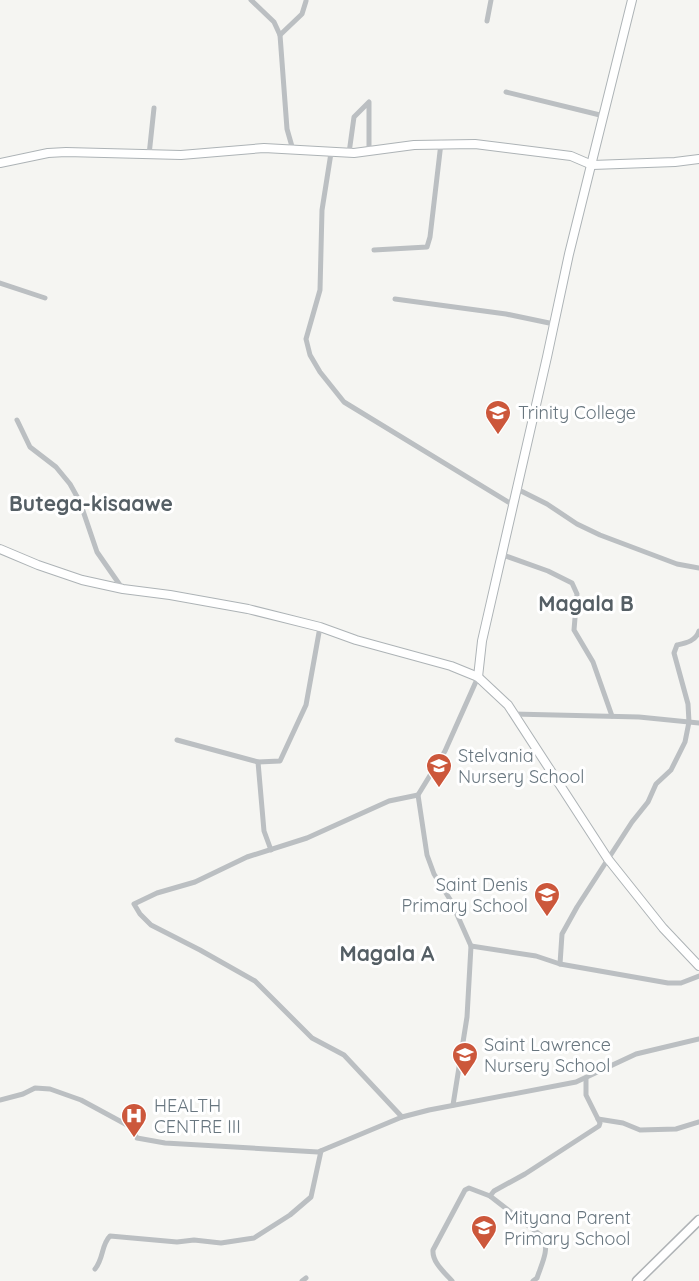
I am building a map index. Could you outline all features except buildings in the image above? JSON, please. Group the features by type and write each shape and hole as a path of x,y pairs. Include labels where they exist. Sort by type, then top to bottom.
{"main road":[{"path":"637,1281 699,1220"}],"street":[{"path":"251,0 274,22 280,34 287,129 293,150"},
{"path":"487,21 491,0"},
{"path":"453,1105 467,1017 471,946 451,901 434,874 427,855 418,795 445,751 478,677 482,641 570,248 632,0"},
{"path":"280,34 302,14 306,1"},
{"path":"507,92 604,116"},
{"path":"349,153 354,117 369,102 369,152"},
{"path":"149,154 154,108"},
{"path":"0,163 48,153 66,152 181,155 264,148 349,153 441,143 475,144 555,154 577,158 592,165 699,159"},
{"path":"374,250 427,247 435,202 441,143"},
{"path":"331,153 322,210 320,290 306,339 310,354 320,372 345,402 513,505"},
{"path":"0,283 45,298"},
{"path":"395,298 506,314 554,324"},
{"path":"17,420 30,447 56,467 70,484 80,502 97,552 123,589"},
{"path":"517,489 600,535 662,559 699,568"},
{"path":"1,551 64,574 123,589 248,609 320,627 356,640 451,666 478,677 498,694 513,714 608,859 663,928 699,966"},
{"path":"503,555 548,571 572,583 577,594 574,630 593,662 612,716"},
{"path":"177,740 258,762 280,761 306,705 320,627"},
{"path":"560,964 562,934 632,822 648,802 656,784 673,766 685,742 689,722 686,695 674,653 677,645 688,643 698,636 699,631"},
{"path":"513,714 612,716 699,723"},
{"path":"258,762 264,831 271,850"},
{"path":"402,1117 344,1056 312,1038 255,981 151,925 134,904 157,893 195,882 247,857 307,838 389,801 418,795"},
{"path":"471,946 536,956 560,964 668,983 681,983 699,976"},
{"path":"0,1100 35,1088 44,1088 81,1100 129,1126 135,1137 142,1140 304,1152 321,1151 402,1117 453,1105 559,1086 586,1078 636,1054 699,1039"},
{"path":"490,1196 494,1191 525,1174 596,1128 600,1123 586,1095 586,1078"},
{"path":"598,1119 623,1123 640,1130 676,1129 699,1122"},
{"path":"95,1269 101,1260 105,1242 114,1235 222,1244 254,1239 290,1215 311,1197 321,1151"},
{"path":"452,1281 432,1256 433,1250 465,1190 469,1188 490,1196 543,1237 547,1244 537,1278 533,1281"}],"place":[{"name":"Trinity College","path":"498,436"},
{"name":"Stelvania Nursery School","path":"439,789"},
{"name":"Saint Denis Primary School","path":"547,918"},
{"name":"Saint Lawrence Nursery School","path":"465,1078"},
{"name":"HEALTH CENTRE III","path":"134,1139"},
{"name":"Mityana Parent Primary School","path":"484,1251"}],"district":[{"name":"Butega-kisaawe","path":"91,504"},
{"name":"Magala B","path":"586,604"},
{"name":"Magala A","path":"387,954"}]}
